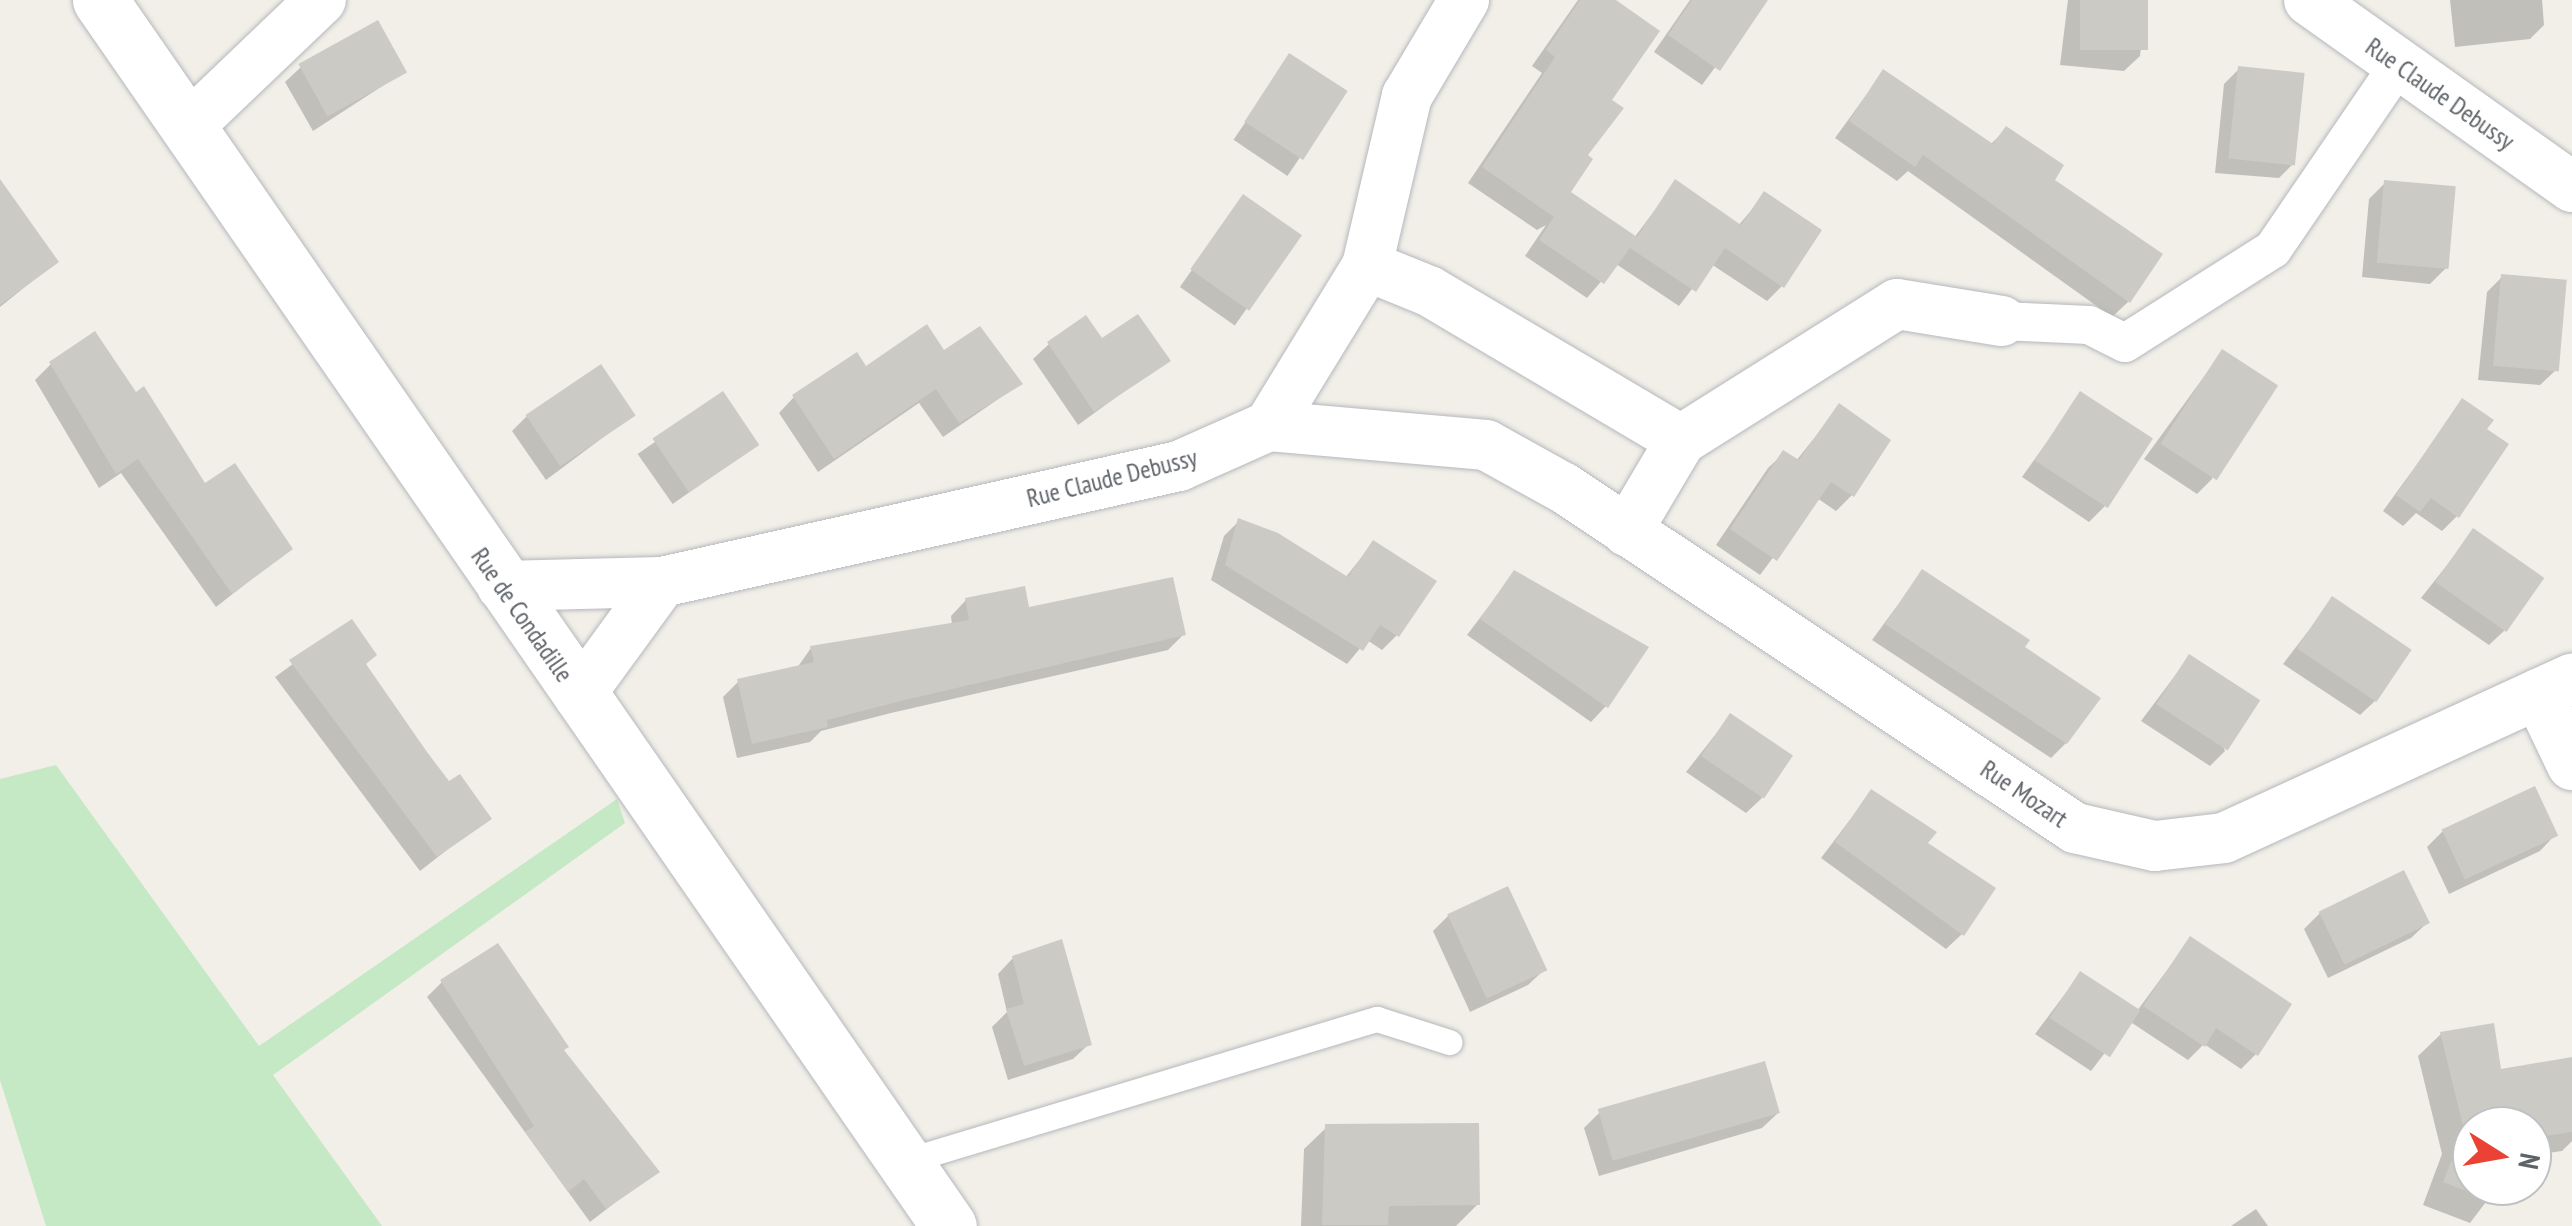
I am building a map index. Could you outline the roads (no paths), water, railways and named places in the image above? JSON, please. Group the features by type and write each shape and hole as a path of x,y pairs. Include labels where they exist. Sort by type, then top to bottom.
{"street":[{"name":"Rue de Condadille","path":"100,0 948,1226"},
{"path":"190,126 321,0"},
{"path":"1269,426 1367,266 1406,96 1464,0"},
{"name":"Rue Claude Debussy","path":"2309,0 2572,187"},
{"path":"1627,531 1681,440 1897,304 2002,321 2089,325 2124,344 2274,248 2399,64"},
{"path":"1367,266 1429,291 1681,440"},
{"name":"Rue Claude Debussy","path":"502,586 662,582 1179,466 1269,426"},
{"name":"Rue Mozart","path":"1269,426 1486,445 1627,531 2075,828 2155,846 2224,838 2555,686"},
{"path":"579,696 662,582"},
{"path":"2555,686 2572,765"}],"lane":[{"path":"906,1162 1377,1019 1450,1042"}]}
